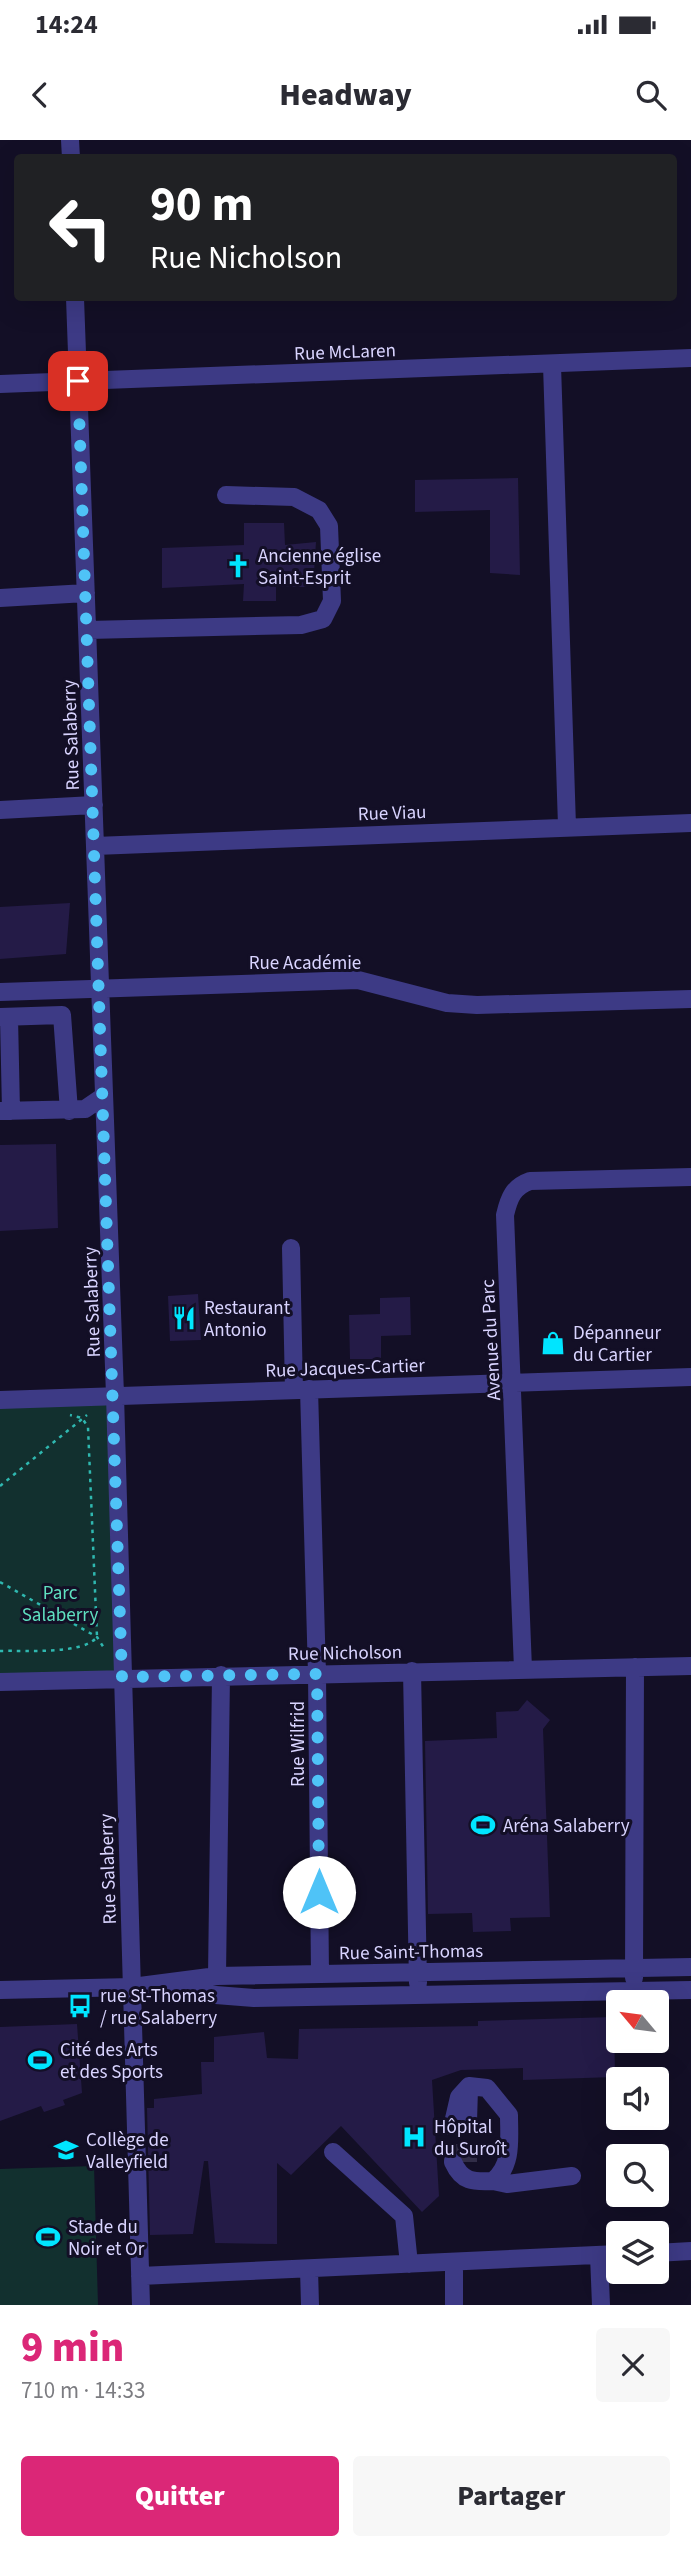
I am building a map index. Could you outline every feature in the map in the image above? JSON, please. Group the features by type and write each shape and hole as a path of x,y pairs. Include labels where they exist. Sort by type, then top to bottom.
{"street":[{"name":"Rue Salaberry","path":"75,301 115,1395 141,2305"},
{"name":"Rue McLaren","path":"0,384 691,358"},
{"path":"552,365 567,826"},
{"path":"88,630 302,625 323,619 332,601 332,588 329,526 319,510 294,497 226,495"},
{"path":"0,598 86,593"},
{"path":"0,810 94,805"},
{"name":"Rue Viau","path":"95,846 691,823"},
{"name":"Rue Académie","path":"0,992 358,980 447,1003 477,1005 691,999"},
{"path":"69,1111 62,1015 5,1017 5,1111 69,1111 85,1110 104,1096"},
{"path":"69,1111 88,1115 105,1128"},
{"name":"Avenue du Parc","path":"523,1669 514,1382 505,1215 509,1199 519,1185 530,1181 691,1177"},
{"name":"Rue Wilfrid","path":"291,1248 302,1389 317,1674 320,1973"},
{"name":"Rue Jacques-Cartier","path":"0,1399 691,1377"},
{"name":"Rue Nicholson","path":"0,1682 122,1677 691,1666"},
{"path":"634,1990 635,1667"},
{"path":"412,1671 418,1995"},
{"path":"217,1976 220,1675"},
{"name":"Rue Saint-Thomas","path":"0,1990 132,1987 217,1976 691,1967"},
{"path":"289,1976 289,1997"},
{"name":"Rue Saint-Thomas","path":"132,1987 178,1994 289,1997 606,1992"},
{"name":"Rue Saint-Thomas","path":"669,1991 691,1990"},
{"path":"460,2162 457,2172 470,2182 499,2174 509,2154 509,2115 486,2088 469,2086 459,2098 461,2123"},
{"path":"333,2152 404,2216 409,2264"},
{"path":"499,2174 506,2184 571,2171"},
{"path":"669,2252 691,2251"},
{"path":"599,2255 601,2305"},
{"path":"140,2276 606,2255"},
{"path":"454,2262 454,2305"},
{"path":"309,2269 310,2305"}],"path":[{"path":"0,1651 74,1648 92,1644 97,1637 88,1427 82,1418 70,1415"},
{"path":"0,1486 82,1418"},
{"path":"0,1582 97,1637 122,1677"}],"green space":[{"name":"Parc Salaberry","path":"115,1395 123,1677 0,1682 0,1400"},
{"name":"Stade du Noir et Or","path":"94,2166 98,2305 0,2305 0,2169"}],"building":[{"path":"518,478 520,575 490,573 490,510 415,512 415,480"},
{"name":"Ancienne église Saint-Esprit","path":"244,523 284,523 285,545 316,542 313,587 276,587 276,601 243,601 244,584 162,588 162,548 244,545"},
{"path":"70,903 66,954 0,959 0,907"},
{"path":"56,1144 58,1228 0,1231 0,1145"},
{"name":"Restaurant Antonio","path":"198,1294 201,1340 170,1341 168,1296"},
{"path":"410,1297 411,1335 381,1336 381,1359 350,1359 349,1315 380,1314 380,1298"},
{"name":"Aréna Salaberry","path":"527,1700 550,1720 543,1729 550,1917 510,1918 511,1931 473,1932 472,1913 428,1914 425,1741 497,1738 496,1712 518,1711"},
{"name":"Hôpital du Suroît","path":"606,2017 606,2053 615,2053 615,2067 606,2067 606,2077 523,2080 523,2068 461,2070 432,2080 439,2196 422,2212 341,2126 291,2175 277,2163 277,2244 215,2243 208,2161 204,2161 193,2234 150,2235 147,2108 154,2108 154,2099 202,2094 201,2062 214,2062 214,2037 264,2032 267,2058 298,2059 299,2029 478,2026 478,2021"},
{"name":"Cité des Arts et des Sports","path":"77,2024 82,2093 63,2100 65,2105 44,2112 41,2106 0,2121 0,2027"}],"tunnel":[{"path":"468,2122 468,2162"},
{"path":"453,2123 453,2162"}],"place":[{"name":"Ancienne église Saint-Esprit","path":"238,566"},
{"name":"Restaurant Antonio","path":"184,1318"},
{"name":"Dépanneur du Cartier","path":"553,1343"},
{"name":"Aréna Salaberry","path":"483,1825"},
{"name":"rue St-Thomas / rue Salaberry","path":"80,2006"},
{"name":"Cité des Arts et des Sports","path":"40,2060"},
{"name":"Hôpital du Suroît","path":"414,2137"},
{"name":"Collège de Valleyfield","path":"66,2150"},
{"name":"Stade du Noir et Or","path":"48,2237"}],"route":[{"path":"78,381 115,1395 122,1677 317,1674 319,1892"}]}
